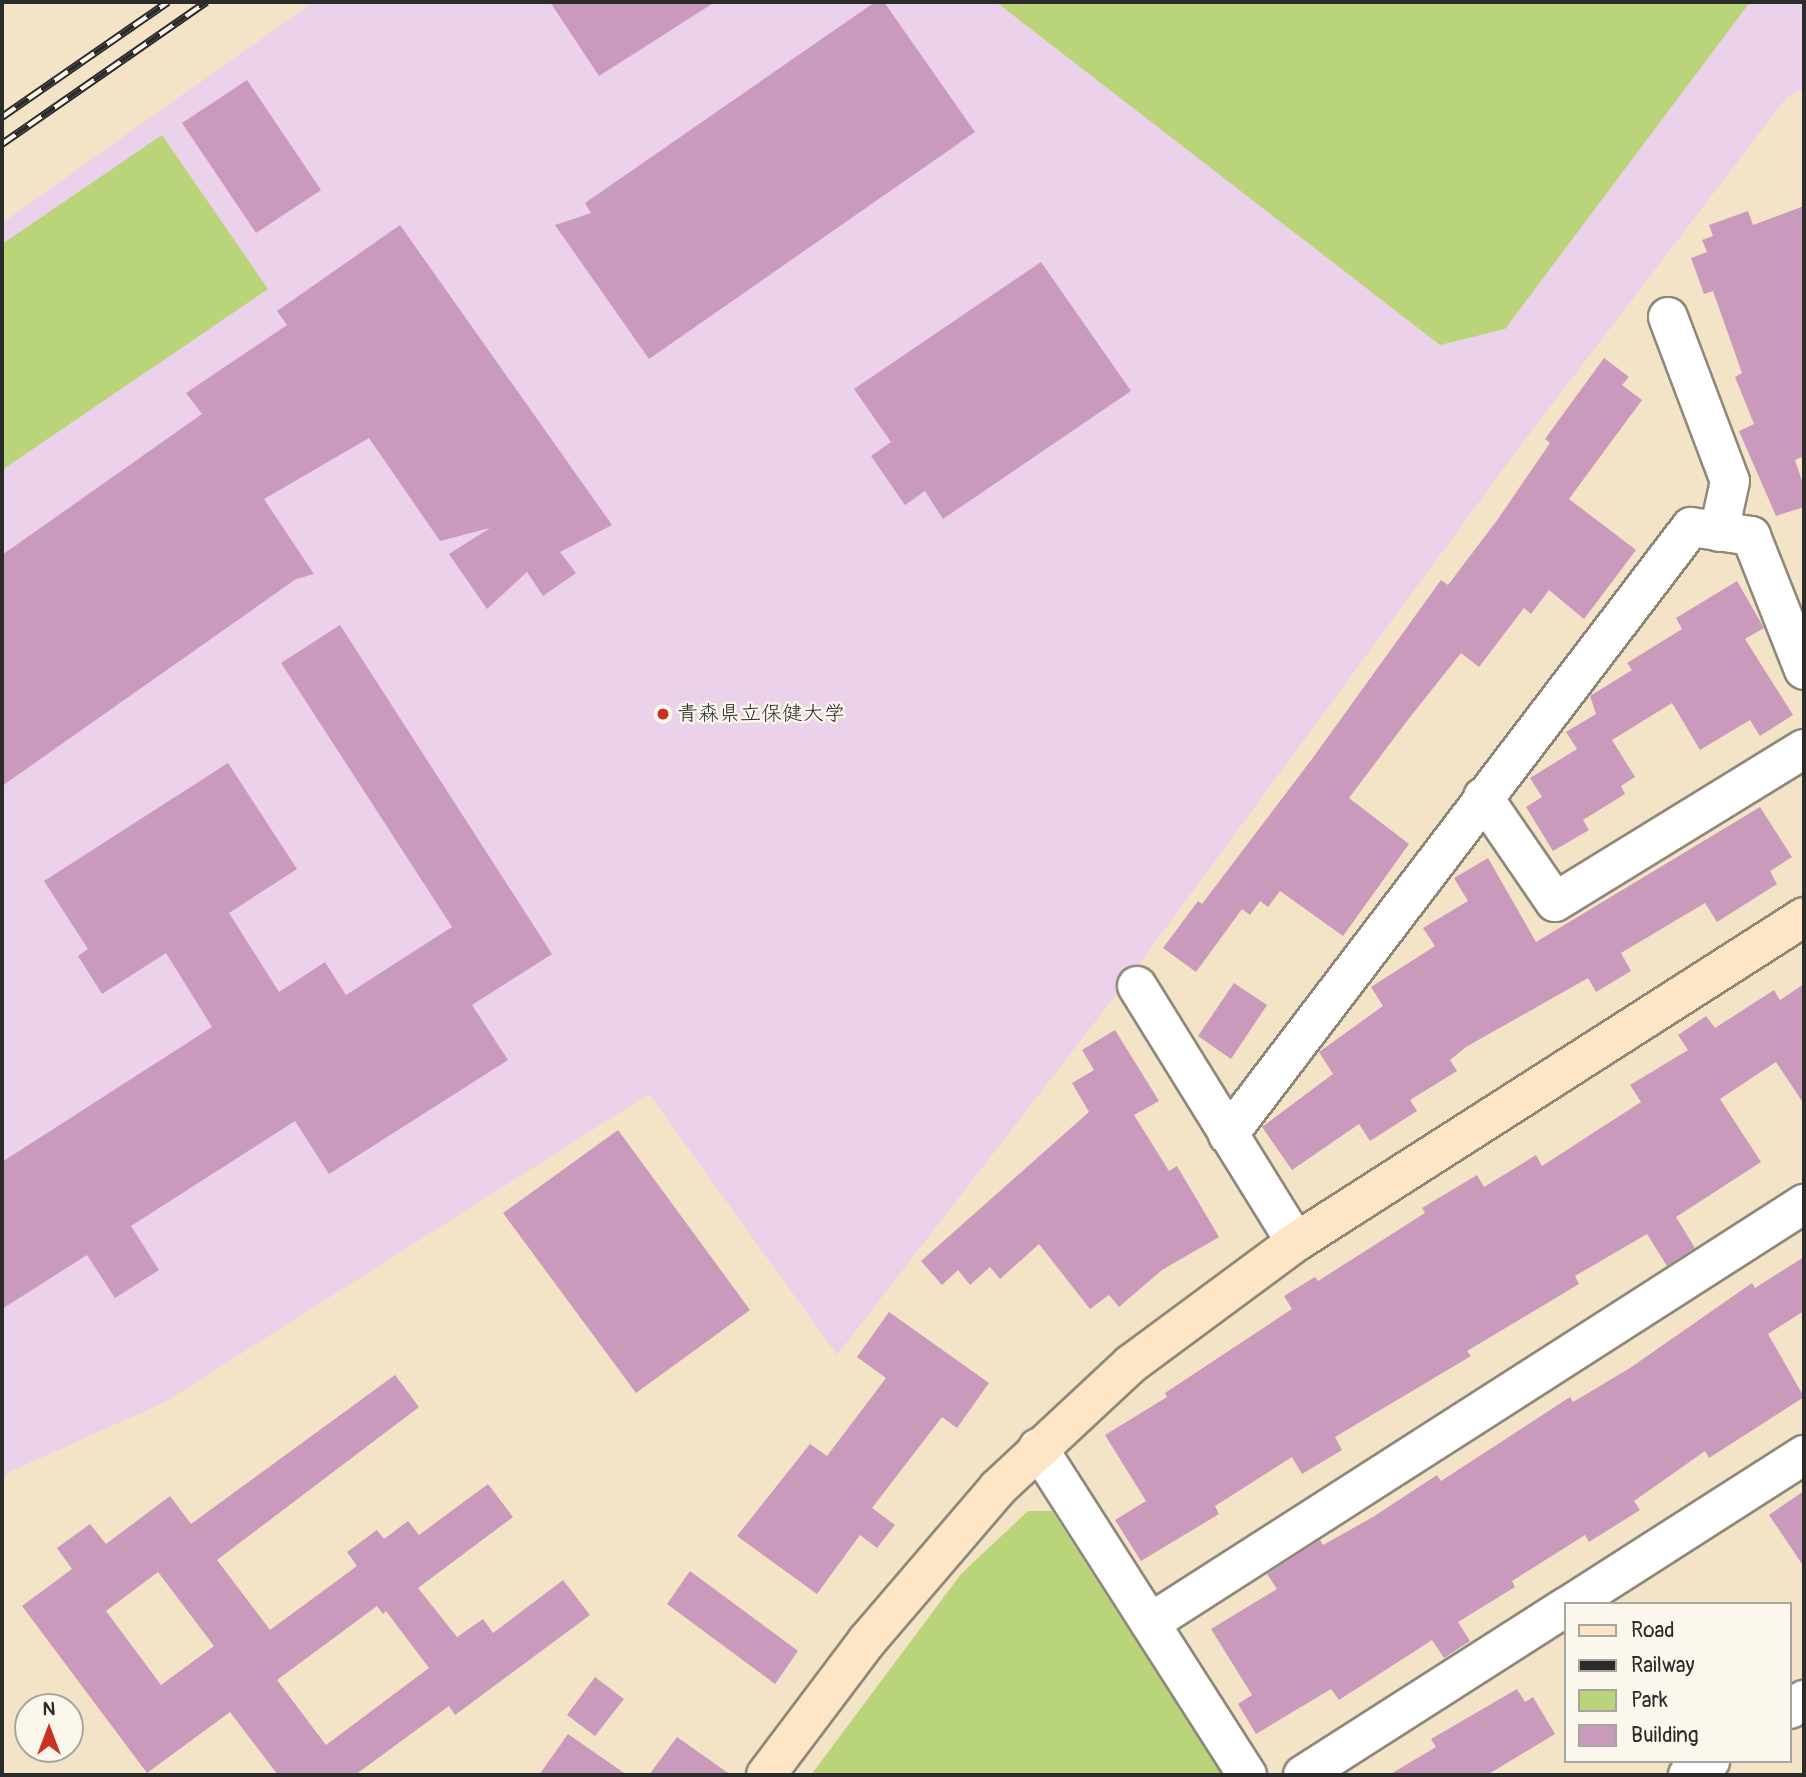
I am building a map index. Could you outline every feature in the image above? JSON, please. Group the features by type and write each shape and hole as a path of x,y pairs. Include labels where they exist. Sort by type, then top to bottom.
{"street":[{"path":"1668,317 1730,481 1719,532"},
{"path":"1228,1135 1691,527 1751,536 1804,670"},
{"path":"1483,797 1555,902 1804,749"},
{"path":"766,1775 867,1642 998,1488 1131,1364 1296,1242 1804,917"},
{"path":"1137,986 1296,1242"},
{"path":"1150,1623 1804,1203"},
{"path":"1038,1448 1247,1775"},
{"path":"1574,1602 1804,1455"},
{"path":"1303,1775 1564,1608"},
{"path":"1688,1775 1707,1763"}],"shaded area":[{"name":"青森県立保健大学","path":"313,2 1804,2 1804,89 1787,97 1521,445 1126,982 837,1355 649,1094 165,1402 7,1473 2,1486 2,223"}],"green space":[{"path":"996,2 1750,2 1505,329 1440,345"},
{"path":"162,135 268,289 2,470 2,244"},
{"path":"1028,1511 1052,1511 1222,1775 811,1775 961,1574"}],"building":[{"path":"550,2 715,2 599,76"},
{"path":"875,2 884,2 975,132 649,359 555,225 591,213 585,203"},
{"path":"247,80 321,190 256,233 182,123"},
{"path":"1804,206 1804,456 1795,460 1804,487 1804,507 1776,516 1739,431 1754,424 1735,377 1742,373 1713,291 1704,294 1691,258 1707,252 1702,240 1713,236 1709,225 1748,211 1753,225"},
{"path":"400,225 612,525 560,552 576,573 543,596 527,572 487,609 449,554 490,528 440,541 369,438 264,499 314,574 296,579 2,786 2,555 202,414 186,393 287,325 277,311"},
{"path":"1041,262 1131,391 943,519 925,491 905,505 871,456 891,442 854,389"},
{"path":"1604,358 1629,377 1622,385 1642,400 1569,499 1636,550 1584,619 1549,590 1531,614 1524,608 1479,667 1461,653 1407,721 1349,798 1409,844 1343,936 1280,891 1268,907 1260,901 1250,915 1242,909 1196,972 1163,948 1198,901 1202,904 1312,759 1441,580 1448,585 1498,519 1550,443 1545,439"},
{"path":"1737,581 1764,628 1745,639 1793,715 1760,736 1750,720 1700,750 1672,703 1612,740 1635,777 1621,786 1625,794 1583,820 1589,830 1553,851 1526,807 1542,797 1530,778 1577,749 1566,732 1596,714 1590,696 1632,670 1627,663 1682,629 1676,618"},
{"path":"340,625 552,954 472,1005 508,1060 329,1174 295,1121 131,1226 159,1270 115,1298 87,1255 2,1309 2,1162 212,1027 166,953 102,994 78,956 88,949 44,881 228,763 297,869 229,913 279,992 325,962 346,995 452,927 281,663"},
{"path":"1760,807 1792,857 1770,871 1777,884 1717,922 1705,903 1621,953 1631,971 1596,992 1588,978 1466,1047 1450,1060 1457,1071 1410,1100 1417,1111 1370,1141 1359,1124 1292,1170 1262,1127 1333,1074 1319,1052 1383,1006 1371,987 1435,946 1423,928 1468,901 1454,878 1488,858 1536,942"},
{"path":"1234,983 1267,1005 1231,1059 1198,1036"},
{"path":"1804,984 1804,1104 1776,1062 1720,1099 1761,1162 1676,1217 1695,1248 1667,1266 1647,1234 1575,1276 1579,1284 1467,1351 1471,1356 1335,1437 1342,1450 1302,1474 1292,1457 1215,1506 1219,1514 1141,1561 1115,1520 1146,1501 1105,1435 1167,1397 1165,1393 1292,1309 1284,1296 1315,1277 1318,1281 1425,1213 1422,1208 1477,1175 1484,1187 1536,1155 1542,1166 1641,1102 1630,1085 1688,1050 1678,1035 1706,1016 1715,1028 1774,990 1780,1000"},
{"path":"1115,1030 1159,1101 1134,1115 1169,1171 1177,1166 1219,1237 1162,1270 1119,1307 1109,1295 1090,1309 1039,1244 1000,1279 990,1267 970,1285 958,1270 942,1285 921,1261 1089,1112 1072,1083 1094,1070 1082,1050"},
{"path":"618,1130 750,1310 636,1393 503,1213"},
{"path":"1804,1257 1804,1311 1768,1334 1804,1397 1709,1458 1705,1451 1634,1501 1640,1510 1589,1542 1585,1535 1512,1581 1515,1587 1458,1622 1470,1641 1444,1658 1432,1640 1339,1700 1331,1689 1256,1734 1238,1704 1252,1695 1211,1629 1277,1589 1267,1574 1320,1540 1323,1545 1373,1517 1437,1475 1441,1481 1570,1397 1573,1402 1630,1368 1752,1283 1755,1288"},
{"path":"889,1312 989,1383 957,1428 942,1417 872,1508 895,1525 877,1548 860,1535 817,1594 737,1536 810,1444 827,1456 886,1378 857,1357"},
{"path":"395,1375 419,1407 217,1560 270,1630 357,1566 347,1552 377,1530 384,1539 408,1521 419,1535 488,1484 513,1517 418,1588 457,1637 483,1619 493,1633 563,1580 590,1615 455,1715 449,1706 355,1775 278,1775 230,1712 147,1773 22,1606 72,1569 57,1548 90,1524 106,1544 170,1496 191,1524","holes":["158,1572 214,1646 161,1685 106,1611","377,1606 383,1614 386,1611 429,1668 326,1745 277,1680"]},
{"path":"1804,1491 1804,1567 1769,1515"},
{"path":"690,1571 798,1651 775,1684 667,1604"},
{"path":"595,1677 624,1699 595,1736 567,1715"},
{"path":"1517,1689 1525,1702 1533,1697 1555,1734 1487,1775 1389,1775 1436,1747 1431,1739"},
{"path":"568,1734 627,1775 539,1775"},
{"path":"677,1737 731,1775 649,1775"}],"railway":[{"path":"2,117 168,2"},
{"path":"2,144 206,2"}],"place":[{"name":"青森県立保健大学","path":"663,714"}]}
